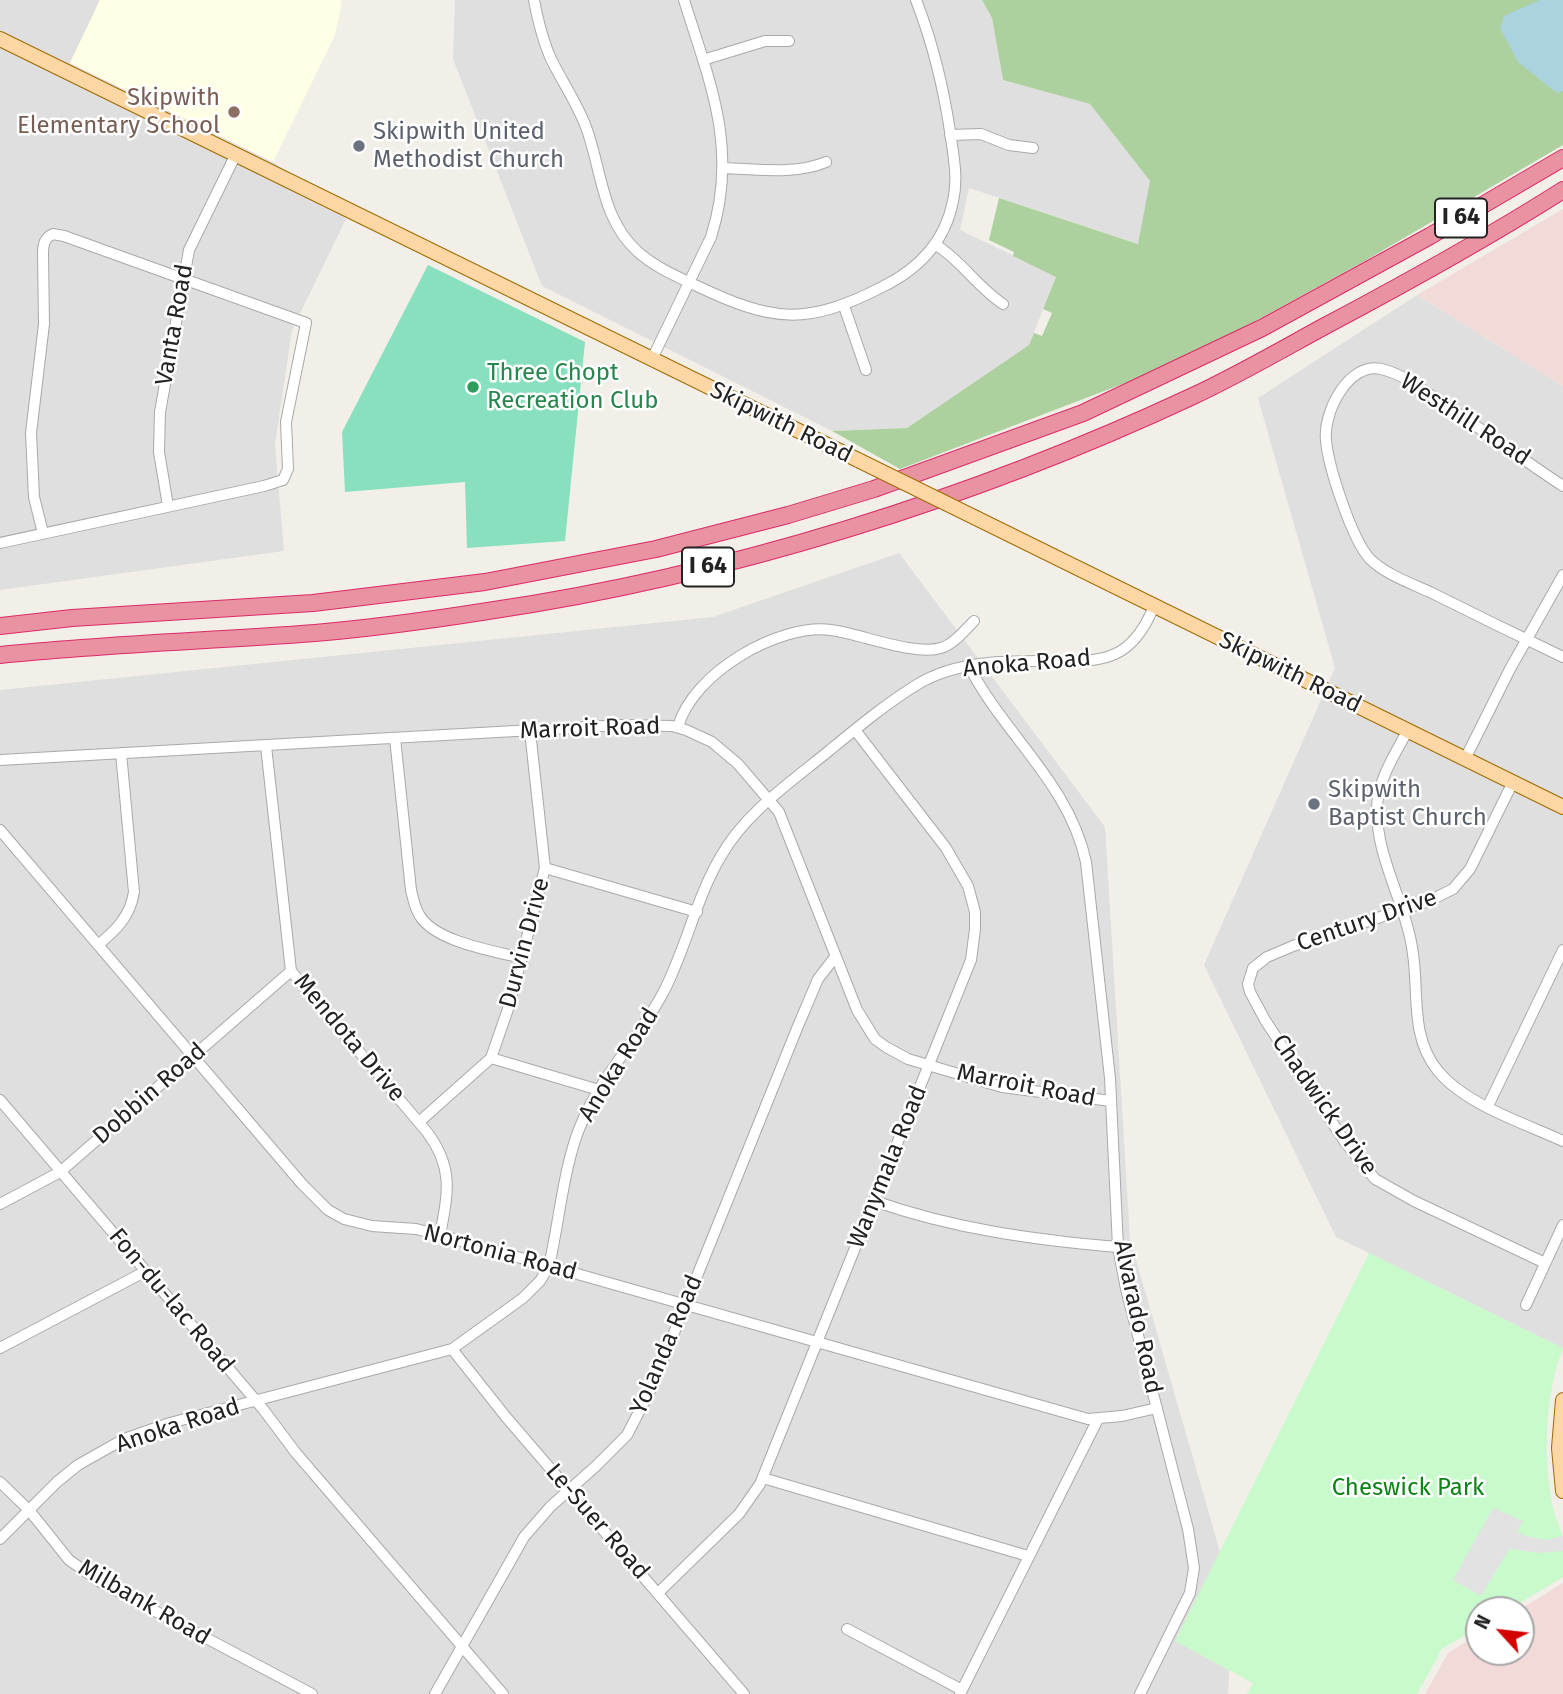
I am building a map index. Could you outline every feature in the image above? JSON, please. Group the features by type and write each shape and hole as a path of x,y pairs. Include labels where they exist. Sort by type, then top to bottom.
{"highway":[{"name":"I 64","path":"0,626 72,618 313,603 485,582 656,549 849,497 1083,413 1191,363 1262,328 1430,236 1563,158"},
{"name":"I 64","path":"0,655 74,647 326,632 489,611 662,578 808,540 1038,463 1195,395 1369,303 1498,231 1563,190"}],"main road":[{"name":"Skipwith Road","path":"0,39 1563,807"},
{"path":"1563,1400 1559,1448 1563,1491"}],"street":[{"path":"534,0 546,46 585,126 605,201 617,227 637,251 655,265 741,306 768,313 801,315 844,306 908,273 936,245 949,219 954,201 955,178 941,75 916,0"},
{"path":"652,359 704,255 716,220 724,168 718,113 684,0"},
{"path":"703,60 765,41 789,41"},
{"path":"950,135 981,134 1010,145 1033,148"},
{"name":"Vanta Road","path":"168,506 159,452 160,412 188,250 236,154"},
{"path":"724,168 797,170 813,168 826,162"},
{"path":"0,543 283,480 288,472 286,422 306,323 64,236 53,234 47,238 43,245 44,324 31,433 34,497 43,533"},
{"path":"936,245 952,256 982,288 1003,304"},
{"path":"844,306 866,370"},
{"name":"Westhill Road","path":"1526,639 1404,580 1371,560 1357,540 1326,443 1330,416 1345,384 1365,370 1380,369 1416,385 1563,486"},
{"path":"1465,759 1526,639 1563,575"},
{"name":"Anoka Road","path":"0,1539 78,1465 124,1439 170,1423 452,1349 523,1298 540,1282 549,1266 576,1139 583,1120 599,1090 660,998 721,855 740,829 768,802 855,730 922,682 954,669 990,662 1103,658 1115,654 1134,641 1154,606"},
{"path":"678,727 688,706 715,673 729,663 786,635 808,629 832,630 929,650 949,644 974,621"},
{"path":"1526,639 1563,657"},
{"name":"Alvarado Road","path":"968,666 1064,802 1079,835 1092,907 1111,1101 1118,1247 1126,1289 1191,1541 1193,1580 1182,1612 1140,1694"},
{"name":"Marroit Road","path":"0,760 651,724 678,727 712,742 728,753 779,813 857,1010 875,1039 899,1055 929,1066 1012,1088 1111,1101"},
{"name":"Wanymala Road","path":"658,1593 739,1514 763,1478 971,960 975,912 968,886 946,848 855,730"},
{"path":"1408,730 1383,780 1377,813 1385,857 1413,952 1417,1017 1425,1050 1449,1083 1466,1096 1563,1142"},
{"name":"Durvin Drive","path":"491,1058 522,958 545,868 530,731"},
{"path":"395,738 411,890 418,913 427,925 442,935 522,958"},
{"name":"Mendota Drive","path":"266,746 291,971 433,1140 446,1164 447,1196 440,1235"},
{"path":"98,945 124,921 134,892 121,753"},
{"name":"Century Drive","path":"1250,974 1257,963 1293,946 1446,894 1465,877 1513,782"},
{"name":"Nortonia Road","path":"0,830 302,1184 328,1210 358,1224 416,1229 440,1235 1044,1407 1098,1419 1157,1408"},
{"path":"545,868 697,912"},
{"path":"1488,1106 1563,950"},
{"name":"Yolanda Road","path":"435,1694 524,1537 543,1514 617,1447 634,1425 653,1385 818,979 835,957"},
{"name":"Dobbin Road","path":"0,1204 60,1172 291,971"},
{"name":"Chadwick Drive","path":"1250,974 1250,992 1259,1010 1345,1142 1375,1179 1414,1201 1545,1264"},
{"path":"419,1122 491,1058 599,1090"},
{"name":"Fon-du-lac Road","path":"0,1100 256,1401 296,1453 503,1694"},
{"path":"874,1201 944,1222 992,1232 1118,1247"},
{"path":"1526,1305 1563,1225"},
{"path":"0,1348 146,1271"},
{"name":"Le-Suer Road","path":"452,1349 465,1368 744,1694"},
{"path":"847,1629 961,1692 1098,1419"},
{"path":"763,1478 1028,1556"},
{"name":"Milbank Road","path":"0,1482 29,1510 69,1560 102,1584 312,1694"}],"shaded area":[{"path":"0,0 100,0 70,63 273,162 346,219 292,330 275,444 284,551 0,590"},
{"name":"Skipwith Elementary School","path":"100,0 342,2 335,35 273,162 70,63"},
{"path":"455,0 982,0 992,18 1003,80 1090,104 1151,181 1139,244 969,188 960,230 1056,276 1029,345 907,428 832,431 542,286 453,59"},
{"path":"1563,209 1563,386 1417,295"},
{"path":"1417,295 1563,386 1563,1348 1336,1237 1204,965 1335,668 1258,398"},
{"path":"899,553 1105,827 1130,1239 1233,1597 1228,1694 0,1694 0,690 713,617"},
{"path":"1493,1508 1523,1521 1517,1532 1526,1536 1546,1540 1563,1536 1563,1551 1540,1553 1509,1549 1481,1596 1453,1580"},
{"path":"1563,1583 1563,1694 1425,1694 1448,1653 1465,1643 1465,1666 1535,1666 1535,1600"}],"green space":[{"path":"982,0 1563,0 1563,145 1363,262 1183,361 900,469 832,431 907,428 1029,345 1034,333 1042,336 1052,313 1043,309 1056,277 1013,256 1014,252 989,240 999,198 1138,244 1150,181 1090,104 1003,80 992,18"},
{"name":"Three Chopt Recreation Club","path":"428,265 585,342 565,541 467,548 465,482 345,492 342,432"},
{"name":"Cheswick Park","path":"1369,1253 1563,1348 1549,1405 1547,1464 1552,1503 1563,1539 1563,1577 1531,1596 1465,1596 1465,1635 1442,1649 1417,1694 1247,1694 1253,1683 1175,1641"}],"water":[{"path":"1540,0 1563,0 1563,91 1557,93 1518,62 1500,28 1504,16"}],"place":[{"name":"Skipwith Elementary School","path":"234,112"},
{"name":"Skipwith United Methodist Church","path":"359,146"},
{"name":"Three Chopt Recreation Club","path":"473,387"},
{"name":"Skipwith Baptist Church","path":"1314,804"}]}
